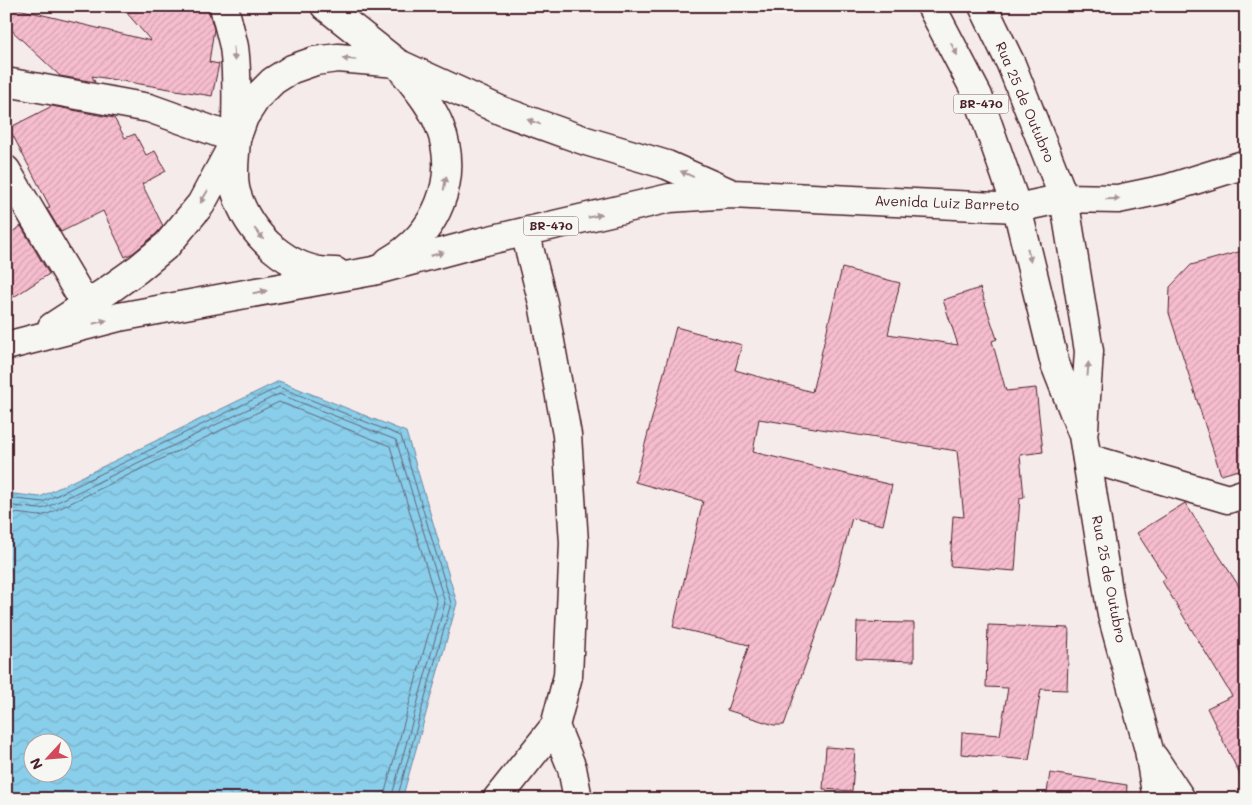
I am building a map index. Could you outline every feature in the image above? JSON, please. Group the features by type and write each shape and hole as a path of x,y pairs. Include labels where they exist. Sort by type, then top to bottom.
{"main road":[{"path":"224,6 234,48 236,139 233,164 236,190 244,214 263,240 282,255 306,267 326,272 373,271 397,257 417,241 432,222 442,201 446,178 446,151 440,127 428,104 397,63 325,6"},
{"name":"BR-470","path":"931,6 978,96 1018,208"},
{"name":"Rua 25 de Outubro","path":"983,6 1011,64 1064,198 1089,351 1085,446 1112,614 1149,750 1156,799"},
{"name":"BR-470","path":"36,338 138,269 168,244 201,204 236,139 244,117 257,97 273,81 292,69 315,61 338,58 397,63 502,111 586,141 667,165 732,194"},
{"path":"6,82 150,108 236,139"},
{"name":"Avenida Luiz Barreto","path":"732,194 1018,208 1064,198 1118,199 1166,189 1246,164"},
{"path":"6,170 86,305"},
{"name":"BR-470","path":"6,346 119,318 373,271 525,232 670,198 732,194"},
{"path":"1018,208 1055,364 1085,446 1228,499 1246,493"},
{"path":"497,799 555,726 568,676 574,543 567,435 543,303 525,232"},
{"path":"555,726 572,768 578,799"},
{"name":"Rua 25 de Outubro","path":"1149,750 1181,799"}],"water":[{"path":"279,381 406,432 457,603 402,799 6,799 6,493 40,497"}],"building":[{"path":"6,6 151,41 121,6 207,6 214,29 209,62 219,64 212,96 92,76 95,82 60,76 6,25"},
{"path":"52,106 114,118 125,138 135,134 146,155 155,151 166,171 142,184 163,226 133,253 125,257 103,211 61,232 47,209 50,207 9,128"},
{"path":"21,226 49,274 6,302 6,236"},
{"path":"1246,250 1246,434 1239,436 1246,458 1246,468 1221,475 1169,313 1170,287 1191,265"},
{"path":"842,268 900,283 888,334 958,345 943,300 980,288 997,339 992,341 1006,391 1036,388 1043,452 1020,455 1024,497 1020,498 1015,571 950,566 953,516 964,517 957,451 759,419 753,452 892,485 883,525 852,518 835,581 784,725 774,725 727,710 749,645 673,627 703,501 635,482 676,327 742,345 735,370 812,392"},
{"path":"1185,503 1246,597 1246,787 1207,708 1232,696 1162,581 1166,578 1137,533"},
{"path":"857,622 914,623 914,661 856,659"},
{"path":"988,625 1069,628 1067,690 1041,689 1029,760 961,754 962,732 1000,735 1008,688 986,687"},
{"path":"826,747 855,749 852,791 823,789"},
{"path":"1050,773 1127,785 1126,799 1046,799"}]}
